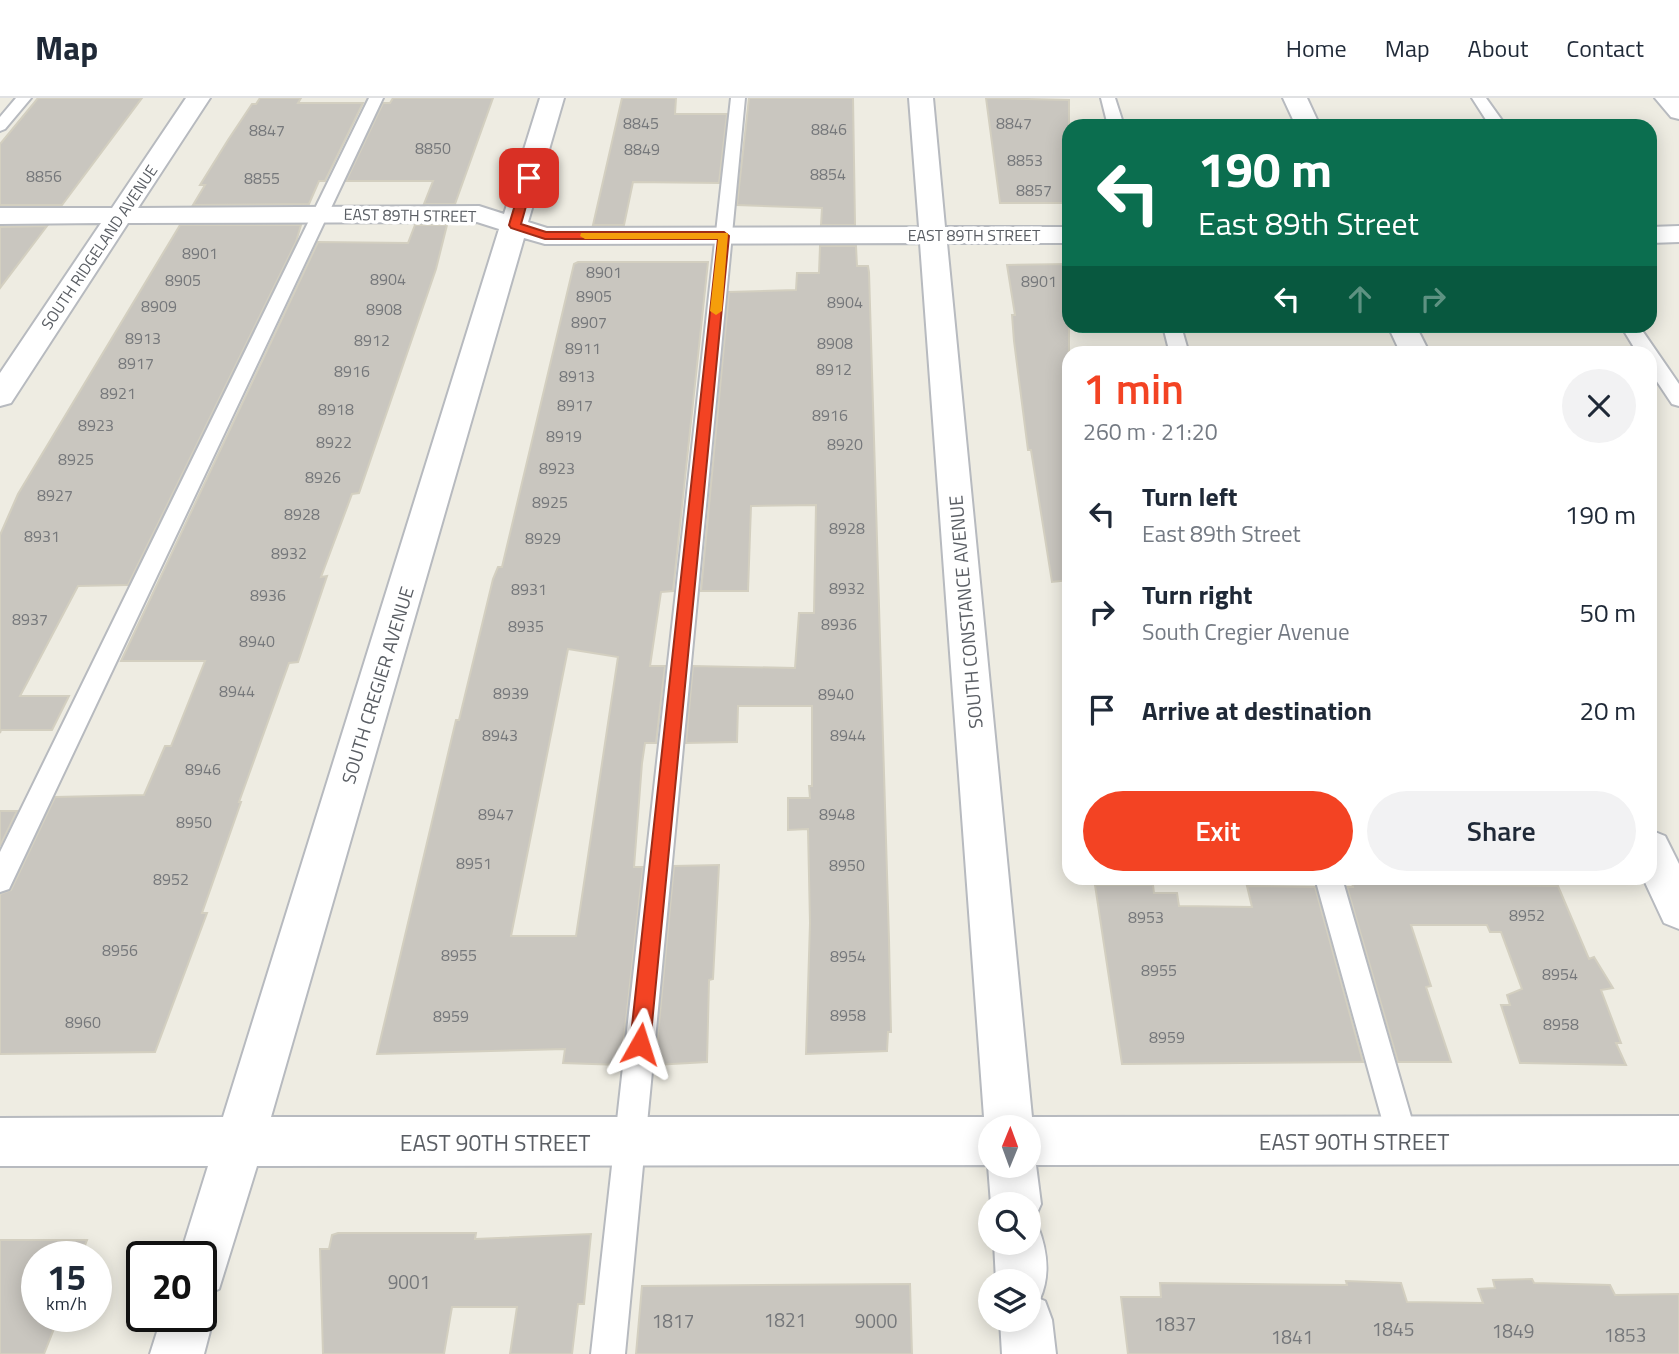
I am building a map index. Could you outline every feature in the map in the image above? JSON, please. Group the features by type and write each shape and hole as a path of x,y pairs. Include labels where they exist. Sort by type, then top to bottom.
{"street":[{"name":"SOUTH RIDGELAND AVENUE","path":"0,396 198,98"},
{"name":"SOUTH CREGIER AVENUE","path":"210,1241 552,98"},
{"name":"SOUTH CONSTANCE AVENUE","path":"921,98 1008,1115"},
{"path":"1295,98 1305,119"},
{"path":"1667,98 1679,112"},
{"name":"EAST 89TH STREET","path":"0,216 478,214 545,236 1062,235"},
{"path":"1657,234 1679,234"},
{"path":"1657,863 1679,909"},
{"name":"EAST 90TH STREET","path":"1041,1141 1679,1140"},
{"name":"EAST 90TH STREET","path":"0,1142 978,1141"},
{"path":"177,1354 183,1332"},
{"path":"1027,1332 1029,1354"}],"lane":[{"path":"0,126 24,98"},
{"path":"0,880 376,98"},
{"path":"608,1354 738,98"},
{"path":"1108,98 1114,119"},
{"path":"1479,98 1493,119"},
{"path":"1657,367 1679,399"},
{"path":"1330,885 1403,1141"}],"building":[{"path":"38,98 142,98 62,205 0,205 0,144"},
{"path":"260,98 301,98 298,103 363,103 325,181 319,181 309,204 193,205 205,185 200,185 228,140 252,104 256,104"},
{"path":"393,98 493,98 455,204 424,204 433,181 346,181 383,103 390,103"},
{"path":"622,98 676,98 675,114 727,114 719,183 633,182 624,225 593,225"},
{"path":"749,98 853,98 855,225 821,225 822,208 737,205"},
{"path":"986,98 1069,100 1069,119 1062,119 1062,203 1000,203"},
{"path":"180,225 301,225 296,242 128,585 78,586 20,696 69,696 52,730 1,730 0,733 0,535 18,494"},
{"path":"415,225 447,225 436,269 359,493 352,494 321,577 327,576 298,662 289,663 239,802 202,913 207,913 155,1052 0,1054 0,894 11,890 55,797 144,795 165,746 171,746 205,661 121,661 318,242 408,243"},
{"path":"47,226 0,288 0,227"},
{"path":"820,246 856,246 857,266 868,266 869,272 891,1032 888,1032 887,1051 806,1054 810,923 808,829 788,830 788,798 810,798 812,706 738,706 737,742 686,743 693,666 795,668 799,613 814,613 816,505 751,506 748,591 701,591 729,292 796,290 797,273 819,273"},
{"path":"708,262 673,591 661,592 650,666 665,666 656,743 645,743 642,763 634,867 643,867 621,1065 563,1063 565,1049 377,1054 456,720 459,720 493,579 498,567 502,567 574,264","holes":["568,649 618,657 576,936 511,936"]},
{"path":"1062,264 1062,333 1069,333 1069,346 1062,346 1062,581 1052,582 1031,450 1028,450 1014,341 1012,315 1015,315 1007,265"},
{"path":"0,811 17,811 0,846"},
{"path":"719,865 713,979 709,980 707,1062 655,1065 674,866"},
{"path":"1095,885 1153,885 1154,893 1177,893 1179,906 1252,907 1247,886 1315,887 1363,1062 1122,1064"},
{"path":"1558,886 1589,959 1594,957 1613,988 1601,990 1621,1043 1616,1043 1626,1065 1520,1063 1501,1005 1510,1005 1507,995 1522,989 1501,932 1490,932 1487,925 1411,925 1431,986 1426,987 1451,1062 1398,1062 1347,887"},
{"path":"476,1233 475,1239 591,1234 584,1304 578,1304 572,1354 510,1354 517,1307 452,1307 444,1354 323,1354 320,1249 329,1249 332,1235"},
{"path":"0,1240 87,1240 21,1241 21,1332 53,1332 44,1354 0,1354"},
{"path":"1532,1279 1534,1283 1610,1285 1615,1295 1679,1294 1679,1354 1128,1354 1121,1297 1161,1297 1160,1283 1347,1285 1346,1281 1401,1283 1407,1302 1483,1303 1478,1289 1495,1288 1493,1280"},
{"path":"910,1284 912,1354 636,1354 642,1286"}],"slow traffic":[{"path":"585,236 724,236 716,311"}],"route":[{"path":"529,178 515,225 545,236 724,236 640,1044"}]}
